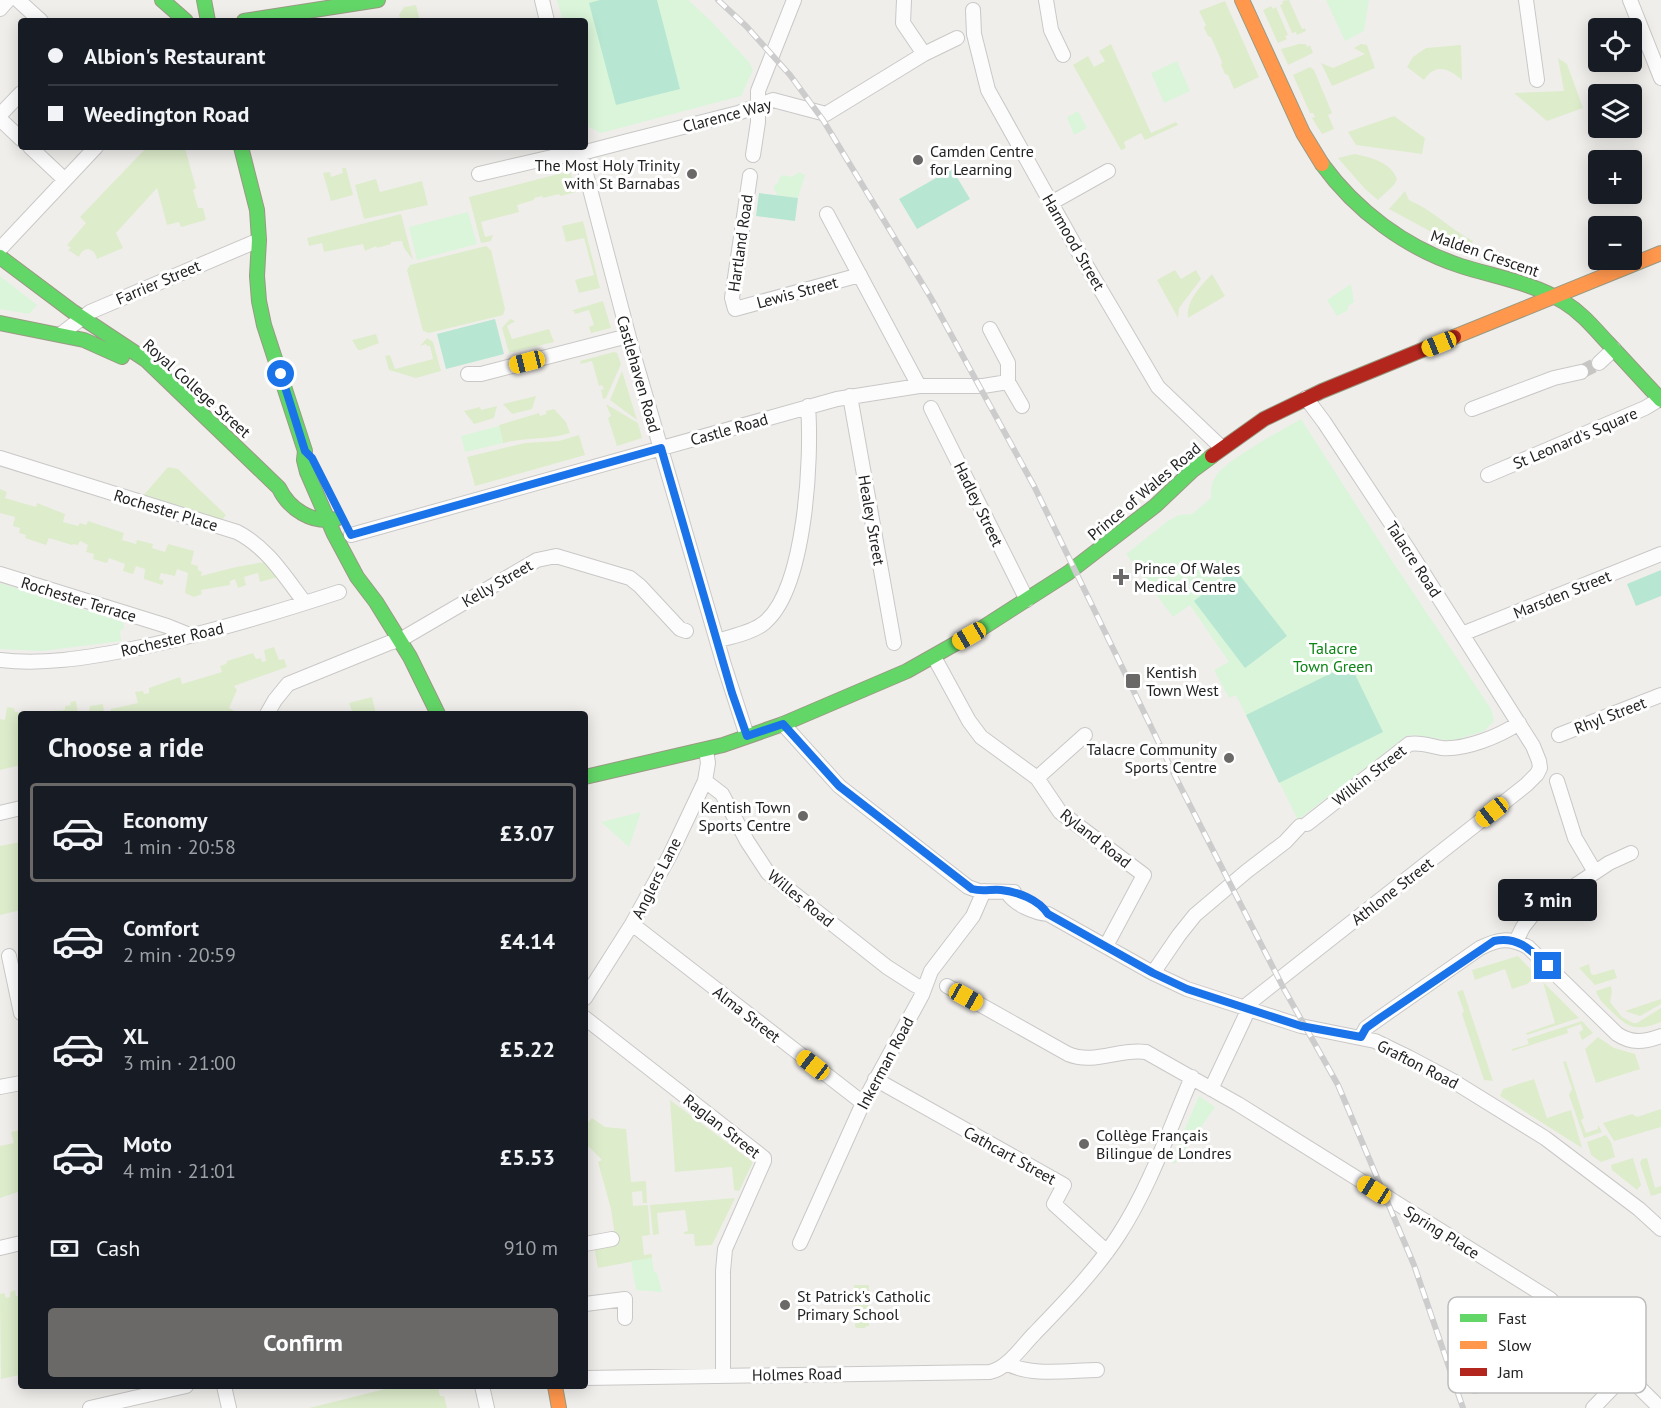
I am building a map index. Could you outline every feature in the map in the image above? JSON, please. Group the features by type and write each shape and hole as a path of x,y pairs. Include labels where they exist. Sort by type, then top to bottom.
{"main road":[{"path":"162,0 183,18"},
{"path":"204,0 207,18"},
{"path":"263,18 378,0"},
{"name":"Malden Crescent","path":"1242,0 1286,100 1306,138 1318,159 1352,198 1388,229 1443,259 1528,284 1556,296 1581,314 1661,399"},
{"path":"242,150 257,210 259,301 264,325 305,451 304,461 332,513 368,595 376,602 400,640 437,711"},
{"name":"Prince of Wales Road","path":"588,776 705,750 783,724 903,673 934,657 1026,600 1113,541 1193,470 1264,419 1306,398 1661,254"},
{"name":"Royal College Street","path":"0,257 81,318 137,353 279,488 303,502 332,513"},
{"path":"0,323 61,334 153,369"},
{"path":"332,513 356,545 377,591 376,602"},
{"path":"556,1389 559,1408"}],"street":[{"path":"0,9 8,0"},
{"path":"18,0 37,18"},
{"path":"542,0 546,18"},
{"path":"753,155 758,122 758,91 794,0"},
{"path":"904,0 903,23 924,54"},
{"path":"1046,0 1051,30 1063,56"},
{"path":"1526,0 1537,80"},
{"path":"1630,0 1661,78"},
{"name":"Harmood Street","path":"973,4 974,34 988,90 1158,387 1222,448"},
{"name":"Clarence Way","path":"588,148 738,113 773,100 826,114 924,54 957,38"},
{"path":"18,96 0,117 18,136"},
{"path":"33,150 65,180"},
{"path":"0,249 93,150"},
{"name":"Clarence Way","path":"479,174 580,150"},
{"name":"Castlehaven Road","path":"580,150 628,336 747,736"},
{"path":"1051,202 1108,171"},
{"name":"Hartland Road","path":"735,309 732,298 750,176"},
{"path":"827,214 920,386"},
{"name":"Farrier Street","path":"61,334 96,309 259,240"},
{"name":"Lewis Street","path":"735,309 860,275"},
{"path":"990,329 1008,363 1008,382 1022,406"},
{"path":"468,374 481,374 628,336"},
{"path":"1599,363 1614,349"},
{"path":"1472,409 1554,378 1581,372"},
{"name":"Castle Road","path":"356,545 661,448 808,406 850,396 920,386 983,386 1008,382"},
{"name":"Healey Street","path":"850,396 894,644"},
{"name":"Talacre Road","path":"1306,398 1324,422 1519,723 1539,761 1540,768 1537,774"},
{"name":"St Leonard's Square","path":"1488,476 1661,399"},
{"path":"717,641 765,622 777,607 784,593 798,547 805,511 810,448 808,406"},
{"name":"Hadley Street","path":"931,408 1026,600"},
{"name":"Rochester Place","path":"0,458 237,532 269,558 305,603"},
{"name":"Marsden Street","path":"1462,633 1661,554"},
{"name":"Kelly Street","path":"269,711 288,684 400,640 528,565 550,556 572,560 630,578 680,628 686,631"},
{"name":"Rochester Terrace","path":"0,574 167,626 192,636"},
{"name":"Rochester Road","path":"0,660 40,661 84,658 192,636 339,592"},
{"name":"Ryland Road","path":"934,657 976,731 987,743 1037,778 1060,812 1144,875 1106,946"},
{"name":"Rhyl Street","path":"1559,735 1661,695"},
{"name":"Wilkin Street","path":"1153,973 1195,915 1304,825 1409,744 1418,742 1440,747 1457,747 1506,732 1519,723"},
{"name":"Grafton Road","path":"783,724 839,786 968,887 984,891 1017,893 1041,905 1048,914 1153,973 1187,989 1301,1026 1361,1037 1386,1046 1453,1081 1545,1138 1623,1196 1661,1229"},
{"path":"1037,778 1085,735"},
{"name":"Anglers Lane","path":"588,993 632,924 670,855 705,780 708,763 705,750"},
{"name":"Athlone Street","path":"1248,1007 1248,1004 1276,981 1500,806 1537,774"},
{"name":"Willes Road","path":"705,780 722,794 747,842 768,873 887,967 915,985 927,982"},
{"path":"1557,781 1575,838 1595,872"},
{"path":"0,813 18,809"},
{"path":"1516,941 1523,927 1534,914 1595,872 1630,853"},
{"name":"Inkerman Road","path":"800,1243 875,1079 927,982 973,916 984,891"},
{"name":"Alma Street","path":"632,924 863,1103"},
{"path":"1361,1037 1366,1028 1480,948 1494,941 1505,939 1516,941 1535,953 1623,1038 1639,1042 1661,1036"},
{"path":"10,956 18,997"},
{"path":"947,986 1068,1054 1090,1059 1129,1052 1146,1052 1211,1089 1224,1065 1248,1007"},
{"name":"Raglan Street","path":"588,1020 764,1158 725,1249 723,1272 728,1375"},
{"name":"Holmes Road","path":"588,1378 990,1372 997,1370 1007,1363 1107,1252 1141,1195 1192,1077"},
{"name":"Cathcart Street","path":"875,1079 1064,1185 1054,1204 1107,1252"},
{"path":"0,1087 18,1084"},
{"name":"Spring Place","path":"1211,1089 1547,1297"},
{"path":"588,1243 612,1239"},
{"path":"0,1248 18,1244"},
{"path":"588,1304 625,1299 625,1318"},
{"path":"1007,1363 1016,1369 1032,1371 1097,1370"},
{"path":"90,1408 173,1389"},
{"path":"225,1389 229,1408"},
{"path":"483,1389 487,1408"},
{"path":"1593,1408 1608,1393"},
{"name":"Spring Place","path":"1644,1393 1660,1408"}],"green space":[{"path":"557,0 688,0 749,62 753,70 741,96 601,133 589,127 588,123 588,18 562,18"},
{"path":"600,0 657,0 680,89 616,105 589,3"},
{"path":"1289,0 1302,29 1305,28 1306,31 1297,35 1296,32 1292,33 1280,5 1283,4 1282,1"},
{"path":"1326,0 1369,0 1364,31 1345,41"},
{"path":"1225,1 1259,77 1234,89 1221,65 1222,62 1211,37 1204,28 1206,25 1199,11"},
{"path":"416,5 419,18 400,18 399,15 404,7"},
{"path":"1271,6 1273,9 1276,7 1288,35 1285,36 1287,39 1278,43 1263,10"},
{"path":"1111,44 1151,133 1176,122 1178,125 1145,140 1141,133 1124,142 1126,148 1121,150 1073,65 1088,56 1094,67 1105,61 1099,51"},
{"path":"1306,44 1307,47 1310,45 1313,53 1288,65 1281,49"},
{"path":"1361,44 1367,45 1375,68 1332,86 1321,63 1333,68 1365,54 1354,48"},
{"path":"1461,45 1462,80 1447,70 1438,69 1424,80 1407,67 1413,57 1426,48"},
{"path":"1558,58 1567,64 1583,108 1547,121 1514,93 1564,91"},
{"path":"1177,61 1190,91 1164,103 1151,73"},
{"path":"1310,67 1314,70 1332,113 1328,115 1334,129 1322,134 1312,118 1315,117 1313,113 1310,113 1293,75"},
{"path":"1078,111 1087,128 1074,135 1067,117"},
{"path":"1394,116 1425,138 1422,154 1356,145 1348,132"},
{"path":"144,150 186,150 196,188 193,190 198,208 203,208 206,220 181,227 179,222 167,225 157,188 116,233 123,248 97,259 96,255 88,249 83,251 79,257 68,250 71,248 67,245 86,223 80,217"},
{"path":"1354,154 1379,161 1394,173 1397,179 1394,185 1378,200 1365,189 1338,158"},
{"path":"342,168 346,168 353,195 331,201 323,173 330,172 331,177 343,173"},
{"path":"952,169 970,199 917,229 899,199"},
{"path":"570,171 576,192 534,198 534,200 517,205 519,212 481,222 485,237 493,235 491,241 481,243 469,197"},
{"path":"799,172 805,175 798,198 776,195 774,186 779,182 779,178 783,175 792,177"},
{"path":"376,179 380,192 422,181 428,205 364,219 355,185"},
{"path":"1405,191 1409,200 1473,241 1470,246 1450,239 1448,241 1389,209"},
{"path":"759,193 798,198 795,221 756,216"},
{"path":"468,212 477,244 417,260 409,227"},
{"path":"401,214 413,260 402,241 391,242 391,244 377,248 376,246 365,251 363,244 324,252 322,243 309,246 307,238"},
{"path":"583,221 600,288 579,293 575,280 594,275 584,238 566,242 562,226"},
{"path":"486,246 491,250 505,309 503,315 429,333 423,331 407,270 410,265"},
{"path":"1175,270 1181,279 1196,270 1201,279 1179,308 1178,318 1157,280"},
{"path":"1212,274 1225,296 1188,318 1192,299"},
{"path":"0,276 37,305 29,314 0,309"},
{"path":"1351,284 1354,302 1348,306 1348,310 1337,316 1327,300"},
{"path":"603,301 611,328 591,333 589,327 594,325 589,310 575,314 574,311 570,311"},
{"path":"495,319 504,354 446,369 437,334"},
{"path":"510,319 515,321 507,326 512,339 549,329 554,342 509,353 502,328"},
{"path":"376,334 379,343 361,350 358,350 352,340"},
{"path":"427,338 433,342 441,371 416,378 389,370 385,356 390,355 395,369 433,359 430,346 426,344 420,346"},
{"path":"617,353 621,364 606,398 603,399 601,390 604,389 602,385 599,386 592,361 581,364 580,361"},
{"path":"622,371 637,420 610,400"},
{"path":"536,396 532,409 512,414 503,404"},
{"path":"606,404 638,423 642,438 617,446"},
{"path":"497,406 494,418 474,424 464,411 480,407 481,410"},
{"path":"554,409 566,422 570,433 503,443 499,425 539,413 540,416"},
{"name":"Talacre Town Green","path":"1301,419 1491,709 1494,721 1484,731 1452,741 1414,735 1406,736 1298,820 1236,695 1229,698 1214,670 1229,662 1190,605 1173,617 1126,554 1168,521 1179,515 1192,514 1211,498 1214,479 1231,462"},
{"path":"499,426 503,443 465,452 461,436"},
{"path":"579,435 585,455 475,486 467,457 525,443 559,441"},
{"path":"168,467 178,469 226,515 221,521 142,497"},
{"path":"0,489 7,492 5,498 36,507 37,503 65,514 63,522 78,526 80,523 86,525 88,521 124,533 122,540 136,544 137,540 153,544 152,548 165,552 168,544 194,551 191,564 198,566 198,570 202,572 201,576 264,562 278,577 260,582 258,573 244,577 246,585 238,588 235,579 230,581 230,585 201,590 202,594 194,597 185,593 188,573 177,569 175,576 161,573 159,579 164,581 162,585 144,579 145,569 136,566 133,574 123,571 125,564 109,558 107,563 93,559 94,554 86,552 88,545 80,541 78,545 72,545 49,538 46,545 25,538 26,535 19,533 20,528 13,526 15,517 0,513"},
{"path":"1235,569 1287,636 1245,668 1194,601"},
{"path":"1661,570 1661,596 1636,606 1627,584"},
{"path":"0,583 123,622 124,628 120,631 121,641 42,651 0,649"},
{"path":"274,647 279,660 284,659 287,667 234,686 237,690 229,708 234,711 111,711 111,709 138,703 135,692 149,693 149,688 180,677 182,684 222,672 220,666 226,664 227,661 253,653 256,659 261,658 262,662 266,661 264,650"},
{"path":"1350,664 1383,732 1279,783 1246,715"},
{"path":"372,697 375,711 352,711 349,703"},
{"path":"76,701 78,711 50,711 65,710 65,706"},
{"path":"103,704 104,711 89,711 90,706"},
{"path":"7,707 14,708 15,712 18,712 18,766 0,770 0,719 5,720"},
{"path":"641,812 629,847 601,822"},
{"path":"18,843 18,911 0,915 0,846"},
{"path":"1518,956 1535,974 1535,977 1527,984 1512,989 1505,969 1475,980 1472,970"},
{"path":"1589,964 1591,974 1614,969 1617,978 1595,985 1579,968"},
{"path":"1543,982 1579,1018 1527,1035 1526,1033 1555,1023"},
{"path":"1611,986 1610,1002 1622,1017 1637,1023 1661,1008 1661,1022 1639,1027 1622,1021 1602,1002 1596,991"},
{"path":"1463,990 1493,1081 1484,1080 1462,1014 1464,1011 1457,992"},
{"path":"1661,999 1661,1004 1640,1016 1625,1011"},
{"path":"1582,1021 1593,1033 1582,1040 1579,1032 1583,1030 1581,1024 1567,1029 1568,1033 1512,1051 1512,1049 1529,1044 1527,1039"},
{"path":"1598,1037 1614,1048 1635,1054 1640,1069 1596,1083 1585,1049"},
{"path":"1566,1061 1584,1118 1581,1120 1586,1133 1598,1129 1598,1125 1602,1132 1584,1138 1569,1095 1572,1089 1563,1062"},
{"path":"1534,1079 1547,1118 1571,1110 1582,1148 1500,1096 1503,1089"},
{"path":"1199,1096 1215,1107 1175,1164 1171,1161"},
{"path":"670,1100 753,1162 739,1191 734,1190 732,1167 675,1172"},
{"path":"1661,1109 1661,1127 1614,1141 1603,1123 1632,1114 1637,1117"},
{"path":"592,1118 605,1127 626,1129 631,1182 646,1181 647,1203 643,1203 642,1191 632,1192 633,1206 648,1205 650,1235 642,1236 644,1255 652,1254 652,1258 598,1268 594,1246 616,1242 611,1209 598,1162 602,1160 588,1146 588,1123"},
{"path":"18,1131 18,1192 0,1198 0,1146 14,1143 11,1132"},
{"path":"1606,1135 1611,1142 1615,1157 1601,1162 1591,1155 1587,1142"},
{"path":"1633,1158 1641,1185 1637,1190 1612,1170 1611,1165"},
{"path":"1647,1158 1655,1188 1661,1186 1661,1193 1651,1196 1640,1163 1642,1159"},
{"path":"735,1198 712,1245 695,1246 694,1234 684,1234 688,1231 685,1210 657,1213 659,1234 653,1235 650,1205"},
{"path":"652,1258 654,1272 657,1273 662,1292 636,1290 631,1261"},
{"path":"854,1285 869,1285 869,1326 865,1328 855,1326"},
{"path":"15,1290 16,1296 18,1296 18,1375 1,1379 0,1294 4,1293 6,1298 10,1297 10,1292"},
{"path":"385,1389 438,1389 440,1396 444,1396 447,1408 309,1408"}],"tunnel":[{"path":"1581,372 1599,363"}],"railway":[{"path":"718,0 746,26 790,75 823,120 931,298 1034,486 1174,774 1284,989 1338,1085 1414,1265 1448,1364"},
{"path":"1458,1393 1463,1408"}],"traffic: fast":[{"path":"162,0 183,18"},
{"path":"204,0 207,18"},
{"path":"263,18 378,0"},
{"path":"242,150 257,210 259,301 264,325 305,451 304,460 307,472 334,534 357,577 376,602 410,657 437,711"},
{"path":"1322,164 1335,181 1366,212 1421,249 1461,266 1527,285 1552,295 1570,306 1593,326 1661,400"},
{"path":"0,257 72,311 146,360 279,488 283,496 295,508 310,517 336,519"},
{"path":"0,323 84,340 122,357"},
{"path":"588,776 723,745 783,724 907,671 976,632 1068,573 1155,506 1193,470 1212,456"}],"traffic: slow":[{"path":"1242,0 1303,133 1322,164"},
{"path":"1454,337 1661,253"},
{"path":"556,1389 559,1408"}],"traffic: jam":[{"path":"1212,456 1264,419 1322,391 1454,337"}],"place":[{"name":"Camden Centre for Learning","path":"918,160"},
{"name":"The Most Holy Trinity with St Barnabas","path":"692,174"},
{"name":"Prince Of Wales Medical Centre","path":"1121,577"},
{"name":"Kentish Town West","path":"1133,681"},
{"name":"Talacre Community Sports Centre","path":"1229,758"},
{"name":"Kentish Town Sports Centre","path":"803,816"},
{"name":"Collège Français Bilingue de Londres","path":"1084,1144"},
{"name":"St Patrick's Catholic Primary School","path":"785,1305"}],"route":[{"path":"281,374 305,451 312,458 351,535 661,448 732,693 747,736 783,724 839,786 972,889 1017,893 1041,905 1048,914 1153,973 1187,989 1301,1026 1361,1037 1366,1028 1480,948 1494,941 1505,939 1516,941 1528,947 1548,966"}]}
